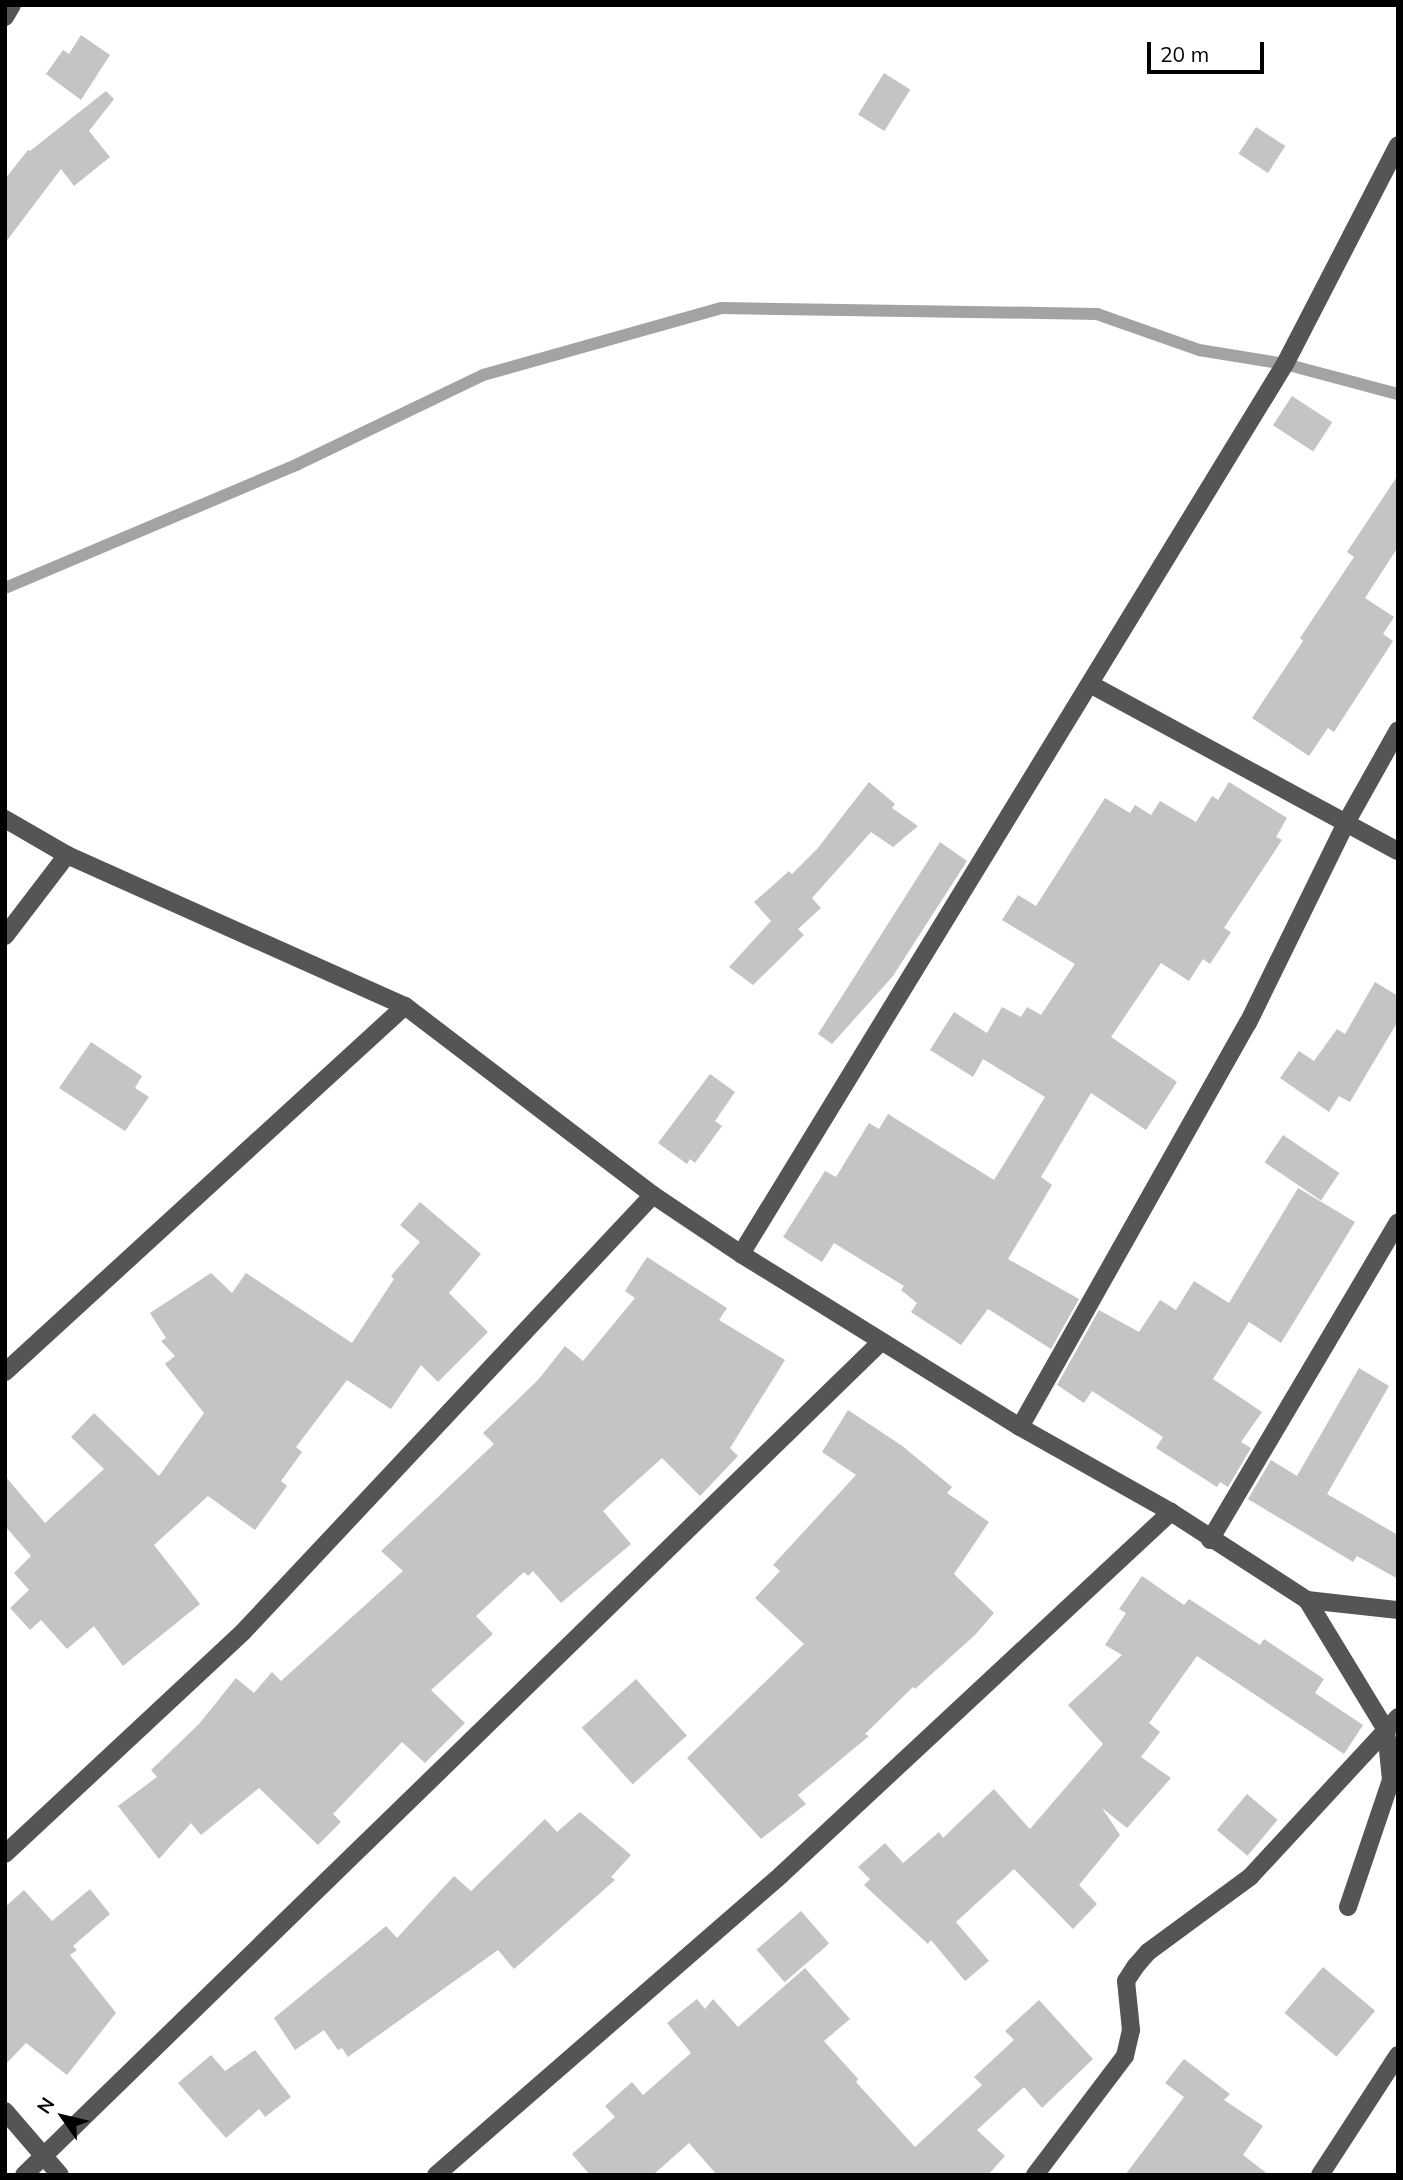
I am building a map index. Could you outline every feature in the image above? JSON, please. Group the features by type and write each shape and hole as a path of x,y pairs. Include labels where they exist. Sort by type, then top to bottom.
{"street":[{"path":"5,17 12,5"},
{"path":"741,1254 1284,364 1398,145"},
{"path":"1090,684 1398,851"},
{"path":"1020,1427 1248,1023 1347,821 1398,730"},
{"path":"5,819 67,855 405,1006 653,1195 741,1254 880,1343 1020,1427 1171,1512 1210,1540 1307,1600 1392,1724 1391,1780 1348,1907"},
{"path":"5,936 67,855"},
{"path":"5,1372 405,1006"},
{"path":"5,1854 243,1632 653,1195"},
{"path":"1210,1540 1398,1222"},
{"path":"24,2175 46,2157 880,1343"},
{"path":"436,2175 781,1875 1171,1512"},
{"path":"1307,1600 1398,1610"},
{"path":"1035,2175 1125,2056 1130,2030 1126,1981 1135,1967 1148,1952 1251,1877 1392,1724"},
{"path":"1320,2175 1398,2055"},
{"path":"5,2111 60,2175"}],"building":[{"path":"81,35 110,55 81,100 46,74 63,50 69,54"},
{"path":"884,73 910,89 884,131 858,115"},
{"path":"106,91 114,99 89,131 110,157 74,186 61,169 5,243 5,179 28,150"},
{"path":"1256,127 1285,146 1268,173 1239,154"},
{"path":"1292,396 1332,422 1313,451 1273,425"},
{"path":"1398,475 1398,547 1365,598 1394,617 1383,634 1393,641 1334,732 1328,728 1309,756 1252,718 1303,641 1300,638 1354,557 1347,552"},
{"path":"869,782 895,804 892,808 918,826 893,847 871,832 812,898 821,908 798,929 804,935 753,985 729,967 771,921 754,902 789,871 792,874 817,849"},
{"path":"1229,782 1287,818 1276,837 1282,840 1224,928 1231,932 1210,964 1203,959 1189,981 1161,963 1111,1037 1177,1082 1146,1130 1091,1093 1041,1177 1052,1185 1008,1259 1079,1299 1051,1349 988,1309 961,1345 911,1312 917,1303 901,1290 904,1286 834,1243 822,1262 783,1237 825,1171 836,1177 869,1123 879,1129 888,1114 994,1180 1045,1097 983,1059 973,1077 930,1050 954,1012 987,1033 1002,1007 1021,1017 1027,1007 1041,1015 1075,964 1002,920 1018,895 1036,906 1105,798 1130,813 1135,805 1151,815 1160,801 1196,822 1212,796 1218,800"},
{"path":"940,842 967,861 893,976 832,1044 818,1034"},
{"path":"1375,982 1398,996 1398,1021 1350,1102 1339,1096 1329,1112 1280,1078 1299,1051 1314,1061 1337,1029 1345,1034"},
{"path":"91,1042 142,1076 135,1088 149,1097 125,1131 59,1088"},
{"path":"710,1074 735,1092 715,1121 722,1126 695,1163 690,1159 687,1164 658,1143"},
{"path":"1283,1135 1339,1173 1321,1200 1265,1162"},
{"path":"1298,1188 1355,1222 1281,1343 1249,1322 1213,1379 1262,1412 1241,1442 1251,1448 1228,1487 1220,1482 1217,1487 1156,1448 1163,1437 1092,1391 1084,1403 1057,1385 1099,1310 1139,1332 1160,1300 1176,1310 1194,1281 1229,1303"},
{"path":"420,1202 481,1254 449,1293 488,1332 438,1382 421,1365 391,1409 347,1380 296,1447 302,1452 281,1481 287,1486 255,1530 208,1496 154,1545 200,1604 123,1666 94,1626 67,1649 41,1620 30,1630 10,1608 29,1590 14,1573 31,1556 5,1526 5,1476 45,1523 104,1469 71,1437 94,1413 159,1476 204,1413 165,1364 175,1356 161,1341 166,1338 150,1313 211,1273 232,1293 246,1273 352,1343 394,1279 391,1276 420,1242 400,1225"},
{"path":"647,1257 727,1308 719,1320 785,1360 730,1448 738,1456 700,1496 662,1458 603,1511 631,1544 561,1603 533,1571 528,1576 524,1572 476,1616 493,1634 431,1690 465,1723 425,1763 402,1742 333,1814 341,1822 318,1845 259,1788 201,1835 191,1823 159,1859 118,1806 157,1777 151,1770 199,1724 236,1678 254,1693 272,1672 281,1681 403,1571 381,1551 494,1444 483,1433 538,1380 565,1346 583,1361 635,1298 625,1291"},
{"path":"1359,1368 1389,1386 1327,1494 1398,1535 1398,1579 1357,1556 1353,1562 1248,1499 1271,1460 1297,1476"},
{"path":"848,1410 901,1445 952,1487 947,1493 989,1522 954,1574 994,1613 975,1635 915,1689 913,1687 865,1734 869,1736 798,1795 806,1804 761,1839 687,1758 804,1644 755,1598 780,1571 773,1565 856,1475 822,1452"},
{"path":"1142,1576 1184,1605 1189,1599 1260,1645 1264,1639 1324,1679 1315,1693 1363,1725 1344,1754 1197,1656 1149,1723 1160,1732 1141,1757 1171,1778 1127,1828 1102,1808 1120,1835 1079,1885 1097,1904 1073,1929 1014,1869 956,1922 989,1961 965,1981 931,1940 928,1944 864,1885 870,1879 858,1867 885,1843 903,1863 939,1832 943,1838 994,1789 1030,1829 1103,1744 1068,1705 1122,1655 1105,1645 1126,1613 1119,1609"},
{"path":"636,1679 687,1735 633,1784 582,1728"},
{"path":"1247,1794 1278,1820 1247,1856 1217,1830"},
{"path":"580,1812 631,1855 611,1877 615,1880 514,1969 498,1950 348,2057 342,2048 338,2050 324,2030 295,2050 274,2018 386,1926 397,1938 454,1876 471,1891 545,1819 557,1832"},
{"path":"90,1889 110,1914 73,1946 77,1950 70,1955 116,2013 67,2075 26,2043 5,2065 5,1907 24,1890 52,1921"},
{"path":"801,1911 829,1943 785,1982 756,1950"},
{"path":"1323,1967 1375,2011 1337,2057 1284,2013"},
{"path":"805,1968 850,2019 824,2041 858,2079 856,2082 915,2147 982,2085 974,2077 1014,2040 1005,2031 1039,2000 1093,2059 1042,2108 1024,2087 977,2130 1005,2156 988,2175 717,2175 689,2143 653,2175 590,2175 572,2154 615,2117 605,2106 632,2082 643,2095 691,2053 667,2023 697,1999 705,2009 713,1999 738,2027"},
{"path":"255,2050 291,2097 265,2117 259,2109 226,2138 178,2083 211,2055 225,2071"},
{"path":"1184,2059 1230,2094 1224,2100 1263,2126 1243,2155 1269,2175 1125,2175 1184,2097 1165,2083"}],"waterway":[{"path":"5,588 296,465 483,375 722,308 1097,314 1199,350 1285,364 1398,394"}]}
